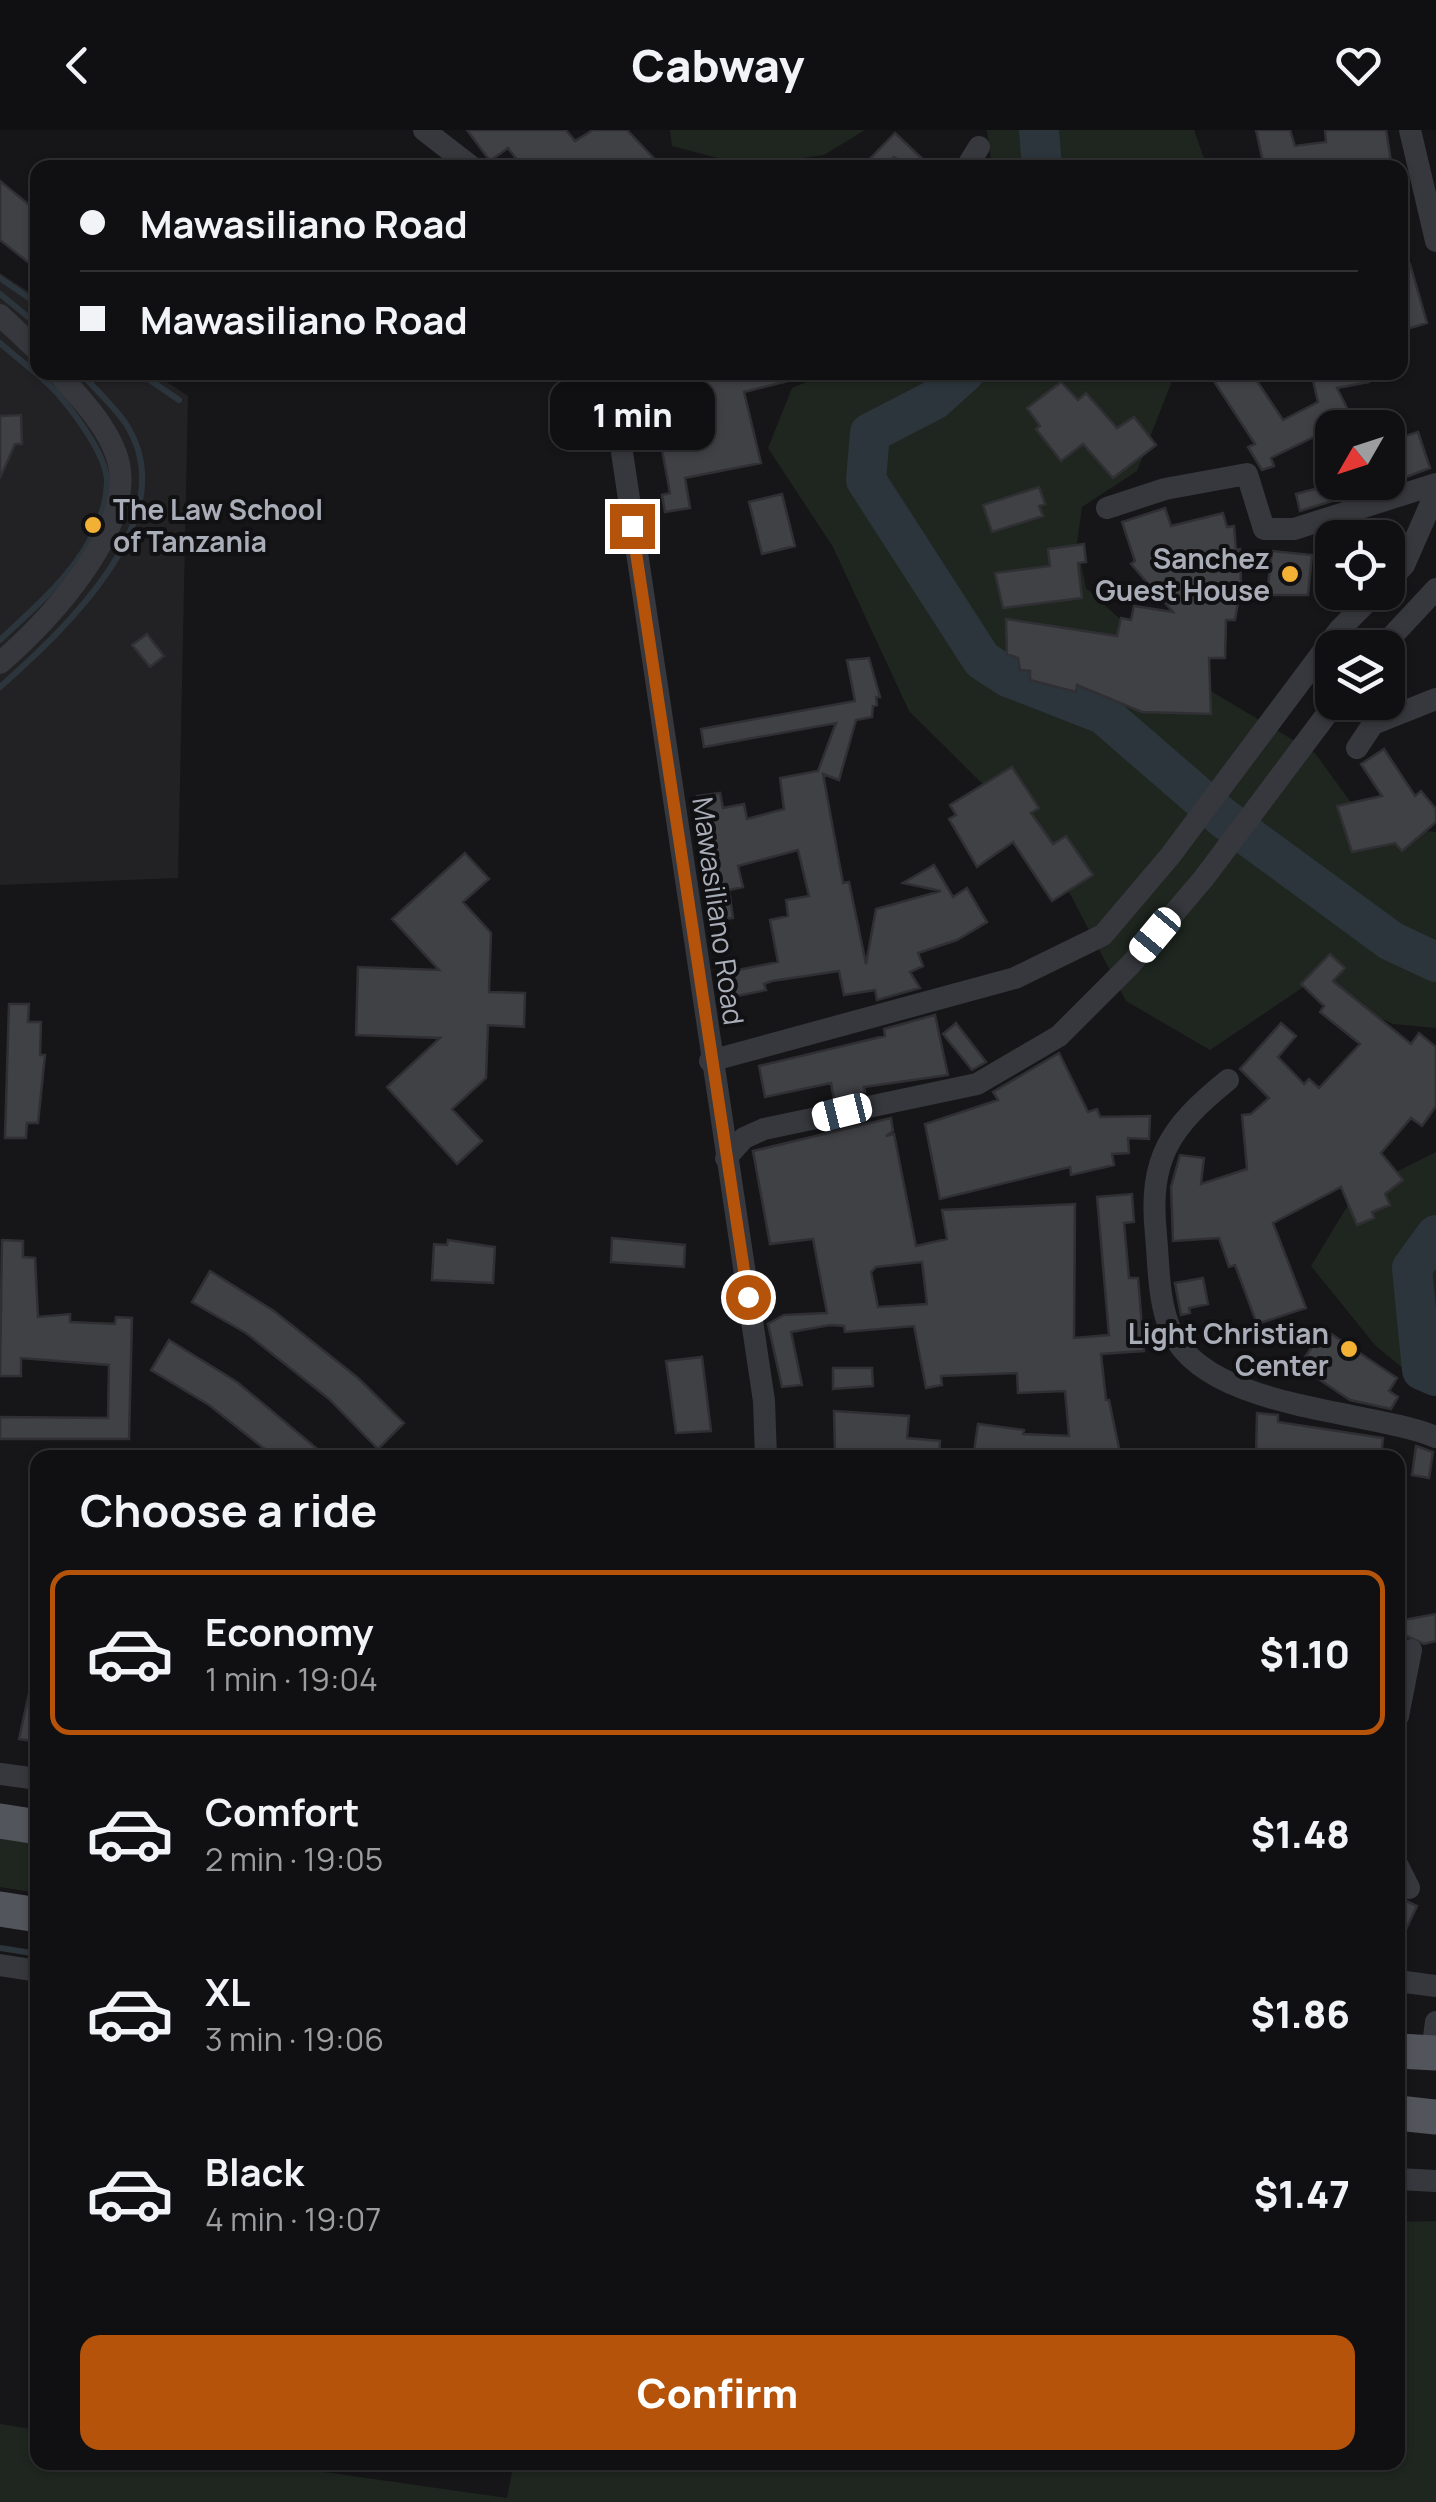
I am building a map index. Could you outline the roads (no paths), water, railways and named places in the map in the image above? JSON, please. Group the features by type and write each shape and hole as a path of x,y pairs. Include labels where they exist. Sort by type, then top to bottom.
{"main road":[{"path":"0,1820 30,1826"},
{"path":"0,1909 30,1914"},
{"path":"1405,2114 1436,2117"}],"street":[{"path":"1410,130 1436,241"},
{"path":"434,133 465,160"},
{"path":"971,160 979,147"},
{"path":"0,315 30,344"},
{"path":"0,663 83,572 111,524 120,481 118,457 103,428 64,380"},
{"name":"Mawasiliano Road","path":"611,380 764,1402 766,1450"},
{"path":"1107,508 1165,490 1248,474 1264,529 1294,529 1436,488"},
{"path":"1405,563 1436,488"},
{"path":"1398,630 1436,588"},
{"path":"710,1061 1015,978 1103,935 1170,856 1340,630 1359,610"},
{"path":"1357,748 1372,724 1436,699"},
{"path":"726,1158 753,1132 976,1084 1058,1036 1131,964 1204,878 1322,720"},
{"path":"1228,1080 1195,1106 1162,1150 1152,1200 1164,1313 1173,1336 1198,1363 1290,1404 1436,1437"},
{"path":"1405,1680 1411,1650"},
{"path":"0,1774 30,1778"},
{"path":"1405,1879 1410,1888"},
{"path":"0,1965 30,1970"},
{"path":"1405,1982 1436,1986"},
{"path":"1405,2179 1436,2181"}],"waterway":[{"path":"1039,130 1041,160"},
{"path":"0,278 30,299"},
{"path":"0,294 30,318"},
{"path":"0,343 30,369"},
{"path":"0,640 53,589 84,551 103,507 107,483 102,461 89,436 43,380"},
{"path":"0,687 84,604 110,569 129,533 141,497 140,460 126,424 88,380"},
{"path":"150,380 179,400"},
{"path":"956,380 934,400 870,433 866,480 982,660 1008,677 1103,714 1222,817 1391,941 1436,962"},
{"path":"1436,1235 1412,1268 1422,1370 1436,1376"},
{"path":"0,1948 30,1953"}],"place":[{"name":"The Law School of Tanzania","path":"93,525"},
{"name":"Sanchez Guest House","path":"1290,574"},
{"name":"Light Christian Center","path":"1349,1349"}]}
